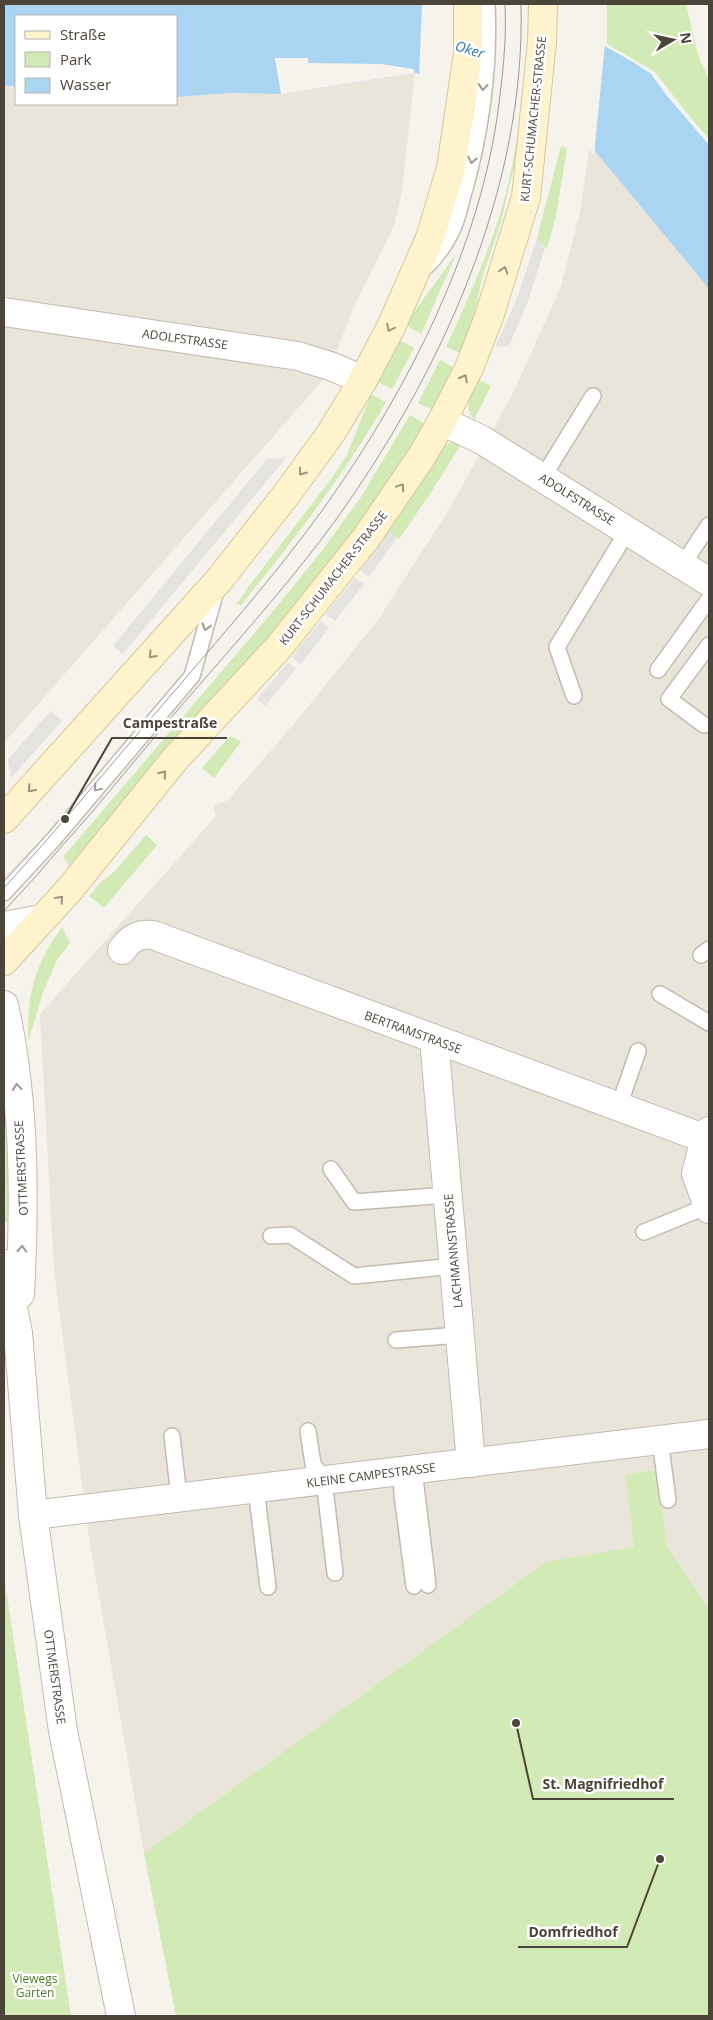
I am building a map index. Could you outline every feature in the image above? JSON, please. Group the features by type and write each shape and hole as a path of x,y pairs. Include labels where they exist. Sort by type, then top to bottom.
{"main road":[{"path":"4,819 219,580 286,495 331,432 363,380 391,327 430,238 450,168 471,108 468,4"},
{"name":"KURT-SCHUMACHER-STRASSE","path":"4,961 69,890 176,758 292,631 366,538 422,456 442,421 469,368 502,276 526,197 534,134 542,42 543,4"}],"street":[{"name":"ADOLFSTRASSE","path":"4,312 298,356 333,366 363,380"},
{"name":"ADOLFSTRASSE","path":"442,421 482,440 709,582"},
{"path":"4,926 42,919"},
{"name":"BERTRAMSTRASSE","path":"122,950 132,938 141,935 153,935 434,1039 708,1136"},
{"name":"OTTMERSTRASSE","path":"4,1004 17,1085 24,1220 11,1322"},
{"name":"LACHMANNSTRASSE","path":"434,1039 471,1463"},
{"path":"708,1136 696,1174 709,1208"},
{"name":"OTTMERSTRASSE","path":"4,1264 33,1515 63,1731 121,2016"},
{"name":"KLEINE CAMPESTRASSE","path":"33,1515 709,1434"}],"lane":[{"path":"471,108 487,46 487,4"},
{"path":"543,478 593,396"},
{"path":"683,564 709,526"},
{"path":"574,696 557,647 628,530"},
{"path":"4,893 53,840 192,676 219,580"},
{"path":"658,670 709,599"},
{"path":"704,725 669,699 709,645"},
{"path":"660,994 709,1023"},
{"path":"619,1106 638,1051"},
{"path":"331,1169 354,1202 448,1195"},
{"path":"644,1232 709,1208"},
{"path":"271,1236 290,1235 354,1276 454,1266"},
{"path":"396,1340 460,1335"},
{"path":"308,1431 313,1464 324,1480 335,1573"},
{"path":"172,1436 179,1497"},
{"path":"660,1440 668,1500"},
{"path":"407,1471 421,1585"},
{"path":"256,1488 268,1587"}],"shaded area":[{"path":"415,73 402,191 394,226 354,306 328,374 4,743 4,85 15,88 15,105 178,105 178,97 230,93 281,94"},
{"path":"590,145 709,289 709,1610 667,1547 657,1470 625,1474 634,1547 546,1562 144,1853 90,1545 54,1271 40,1014 216,816 213,806 228,800 293,725 378,620 450,508 513,393 560,289 580,212"},
{"path":"537,238 545,248 527,304 509,346 495,347 516,301"},
{"path":"286,458 123,654 113,646 267,459"},
{"path":"388,531 397,538 369,577 360,570"},
{"path":"355,578 364,584 335,621 326,614"},
{"path":"321,621 329,628 301,664 292,657"},
{"path":"288,662 296,669 265,706 257,699"},
{"path":"51,711 62,721 11,778 8,759"}],"green space":[{"path":"607,4 686,4 698,55 709,80 709,139 655,72 607,44"},
{"path":"520,123 524,124 501,222 481,281 472,329 463,354 446,347 486,255 501,211 508,186"},
{"path":"561,146 567,148 556,216 547,249 537,238"},
{"path":"455,257 421,334 406,325"},
{"path":"399,340 414,348 392,389 378,382"},
{"path":"440,360 455,368 432,410 418,403"},
{"path":"479,380 491,386 474,420 470,415 468,405"},
{"path":"371,394 386,402 370,429 318,506 280,556 241,605 237,604 347,455"},
{"path":"410,415 425,424 374,503 333,560 281,626 164,754 69,866 63,857 269,616 321,552 361,497"},
{"path":"449,443 462,443 399,539 388,531 418,488 440,450"},
{"path":"230,736 241,742 214,778 202,768"},
{"path":"146,835 157,845 104,908 89,896 100,883 115,871"},
{"path":"62,927 70,943 57,960 43,992 28,1042 29,1009 34,981 52,941"},
{"path":"4,1102 13,1219 11,1223 5,1221"},
{"path":"657,1470 667,1547 709,1610 709,2016 176,2016 144,1853 546,1562 634,1547 625,1474"},
{"name":"Viewegs Garten","path":"4,1576 71,2016 4,2016"}],"water":[{"name":"Oker","path":"4,4 503,4 599,43 651,74 667,96 709,145 709,289 590,145 416,73 281,94 230,93 178,97 178,15 15,15 15,87 4,85"}],"pier":[{"path":"422,4 509,4 605,43 594,156 588,147 419,77"},
{"path":"275,58 308,58 308,63 381,64 413,69 415,73 281,94"}],"tram line":[{"path":"4,888 265,585 321,512 380,422 432,325 454,274 472,223 487,170 497,118 505,47 505,4"},
{"path":"4,911 92,812 303,562 335,521 374,464 409,404 442,341 470,276 492,210 509,142 519,73 521,4"}],"place":[{"name":"Campestraße","path":"65,819"},
{"name":"St. Magnifriedhof","path":"516,1723"},
{"name":"Domfriedhof","path":"660,1859"}]}
